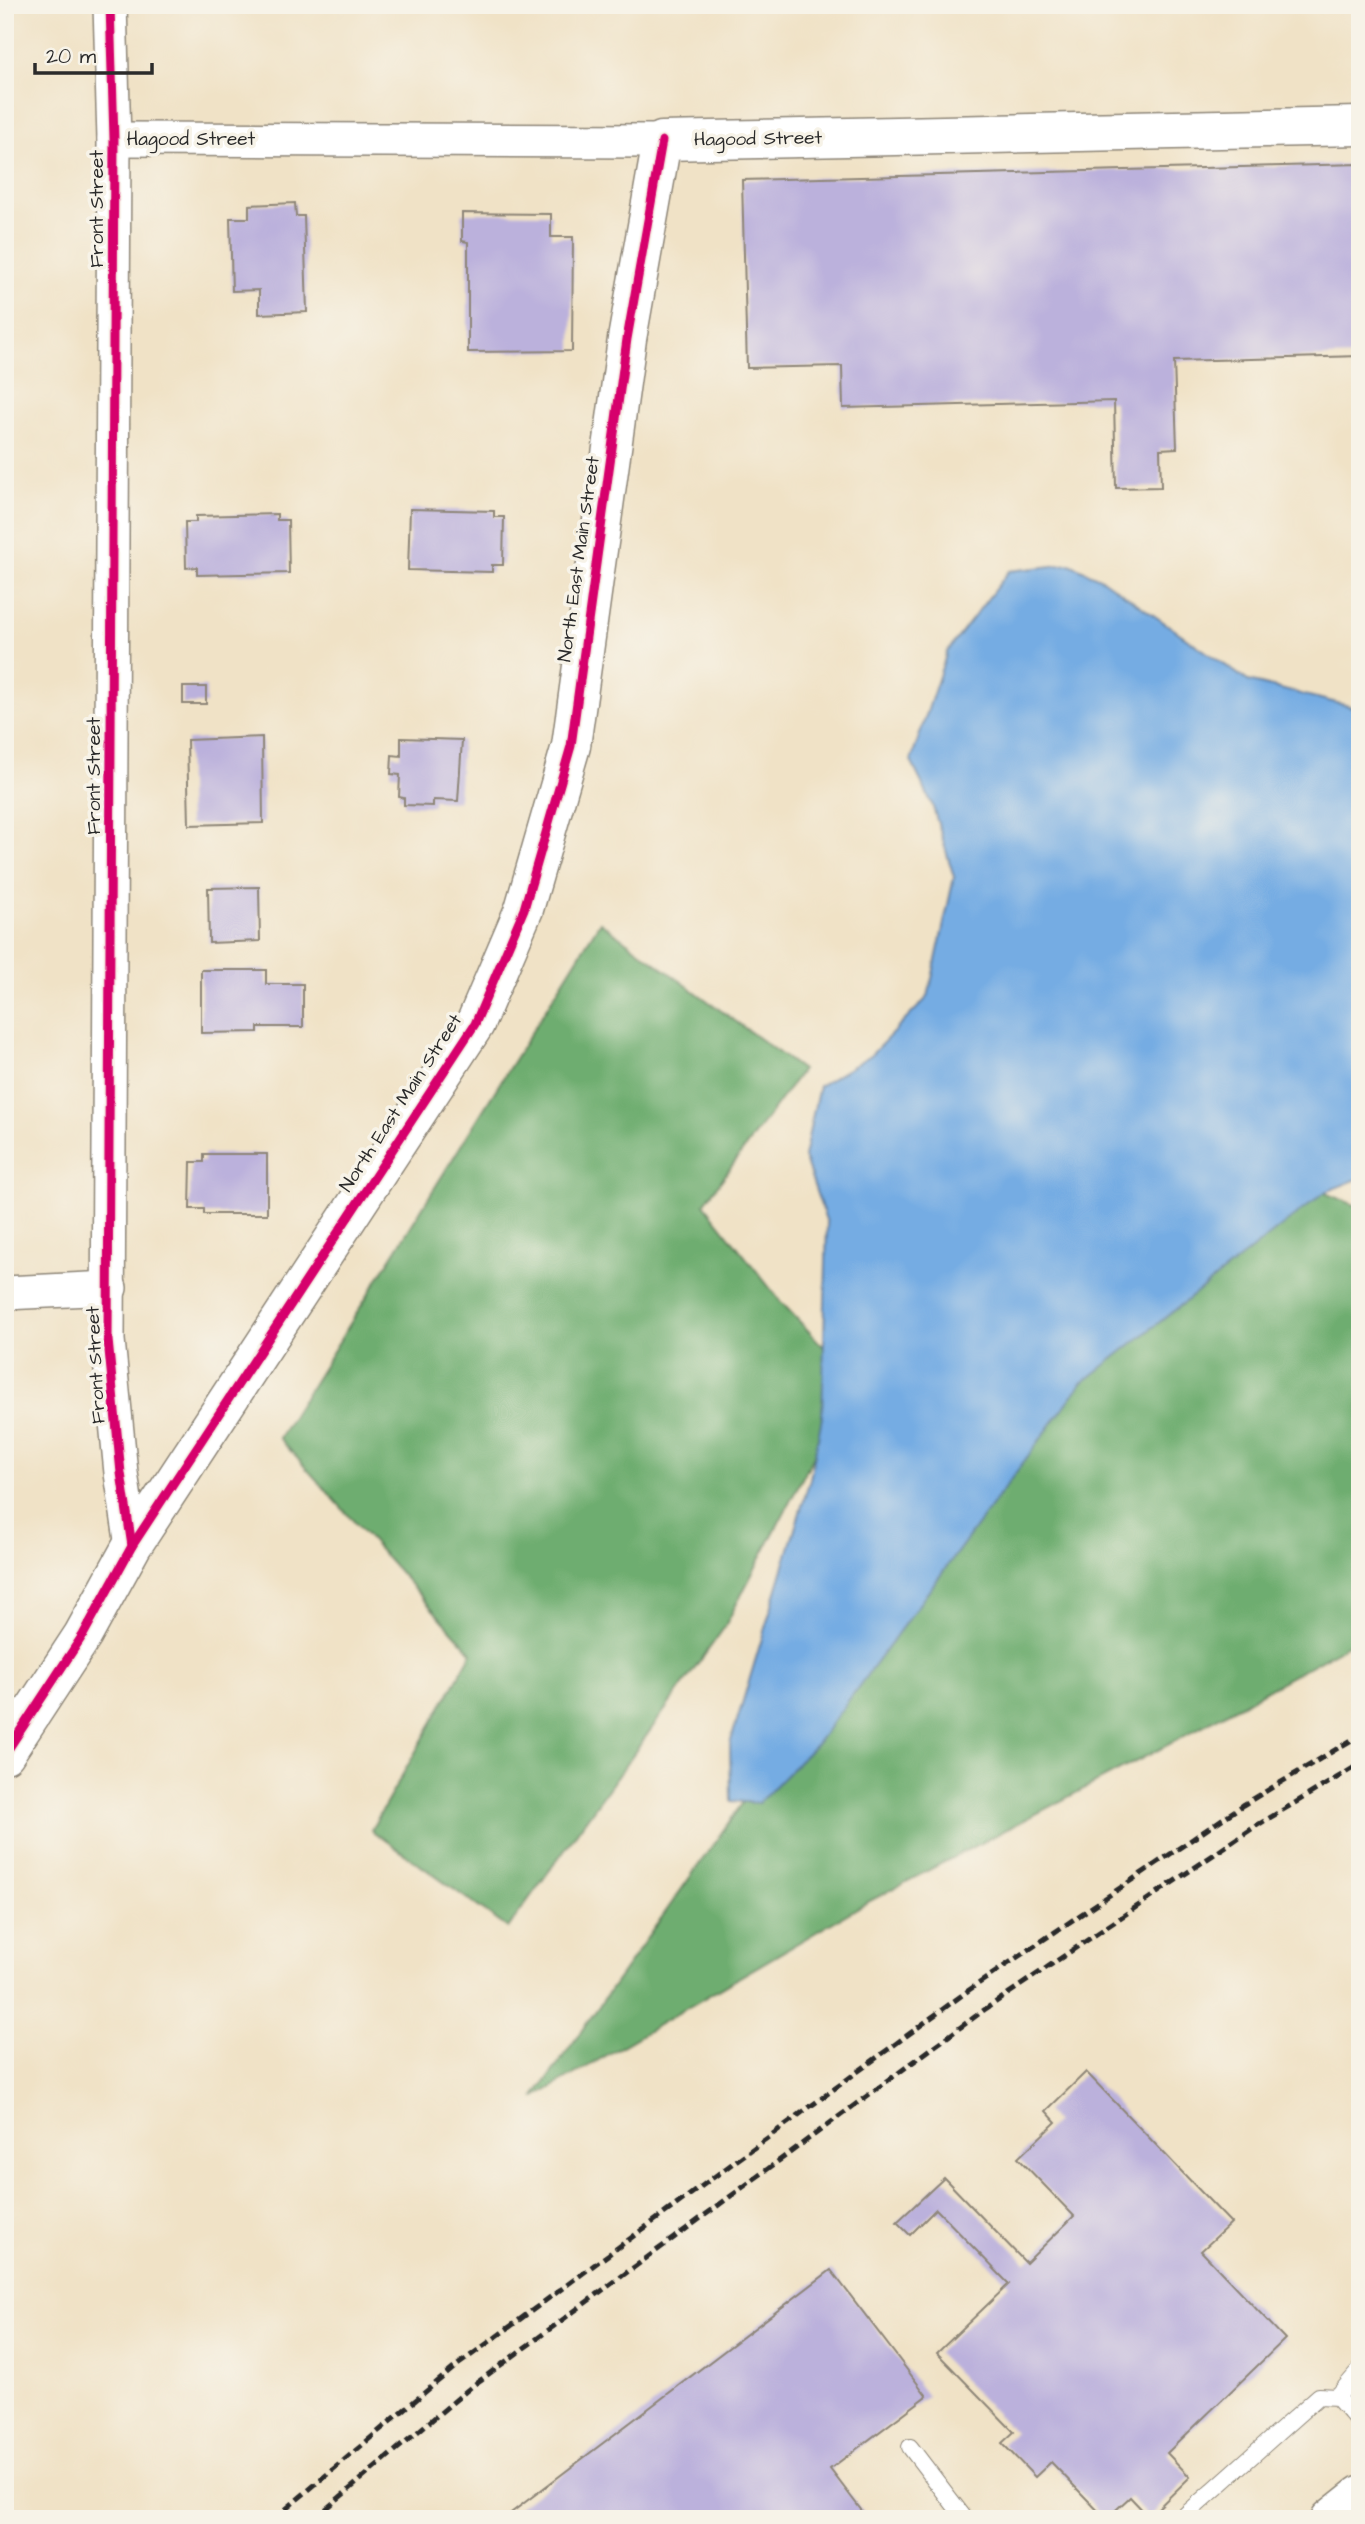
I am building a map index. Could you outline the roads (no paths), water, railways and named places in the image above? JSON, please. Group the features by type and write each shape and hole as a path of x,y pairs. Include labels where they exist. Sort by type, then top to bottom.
{"street":[{"name":"Front Street","path":"110,5 114,139 108,1339 121,1473 132,1546"},
{"name":"Hagood Street","path":"114,139 662,141 1360,126"},
{"name":"North East Main Street","path":"5,1754 83,1635 132,1546 475,1024 524,909 572,747 627,340 662,141"},
{"path":"5,1293 110,1287"},
{"path":"1330,2519 1360,2495"}],"lane":[{"path":"1337,2397 1360,2370"},
{"path":"1181,2519 1319,2396 1337,2397 1360,2423"},
{"path":"910,2447 965,2519"}],"water":[{"path":"1070,564 1102,579 1248,681 1360,711 1360,1178 1325,1192 1081,1384 817,1743 759,1803 731,1801 730,1744 810,1479 822,1417 827,1223 804,1157 819,1086 871,1055 928,997 954,877 932,804 911,761 947,652 1009,571"}],"railway":[{"path":"274,2519 455,2367 969,1990 1243,1805 1360,1735"},
{"path":"314,2519 471,2387 984,2010 1256,1826 1360,1764"}]}
